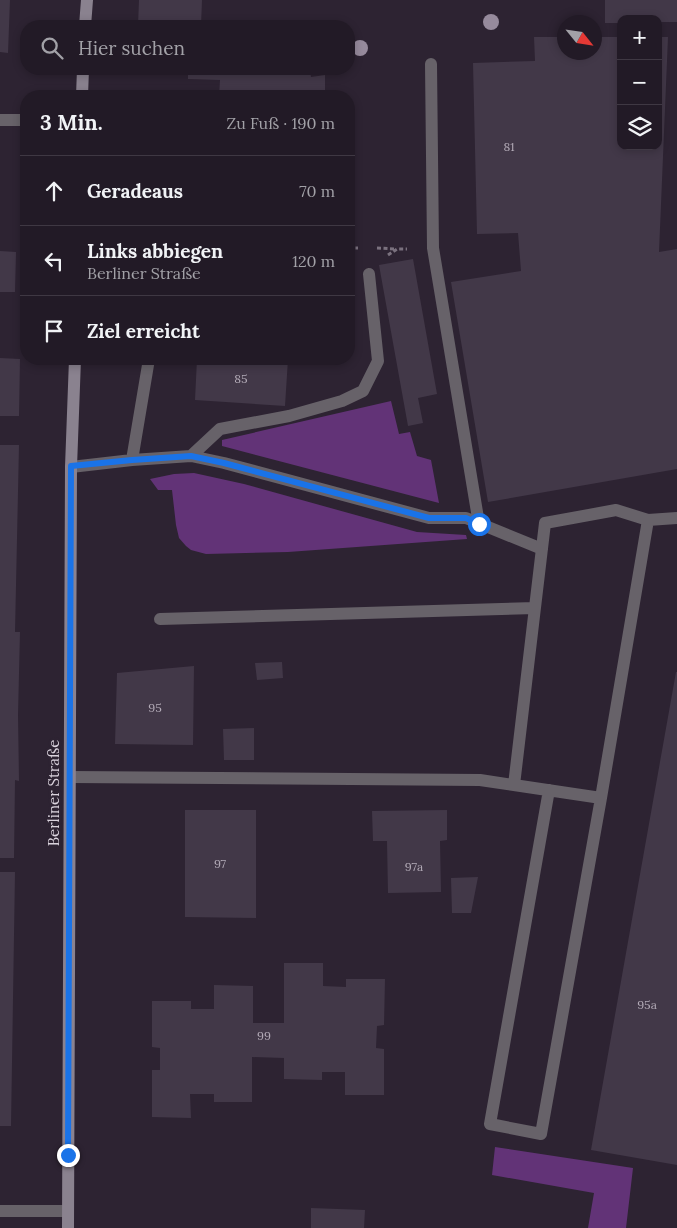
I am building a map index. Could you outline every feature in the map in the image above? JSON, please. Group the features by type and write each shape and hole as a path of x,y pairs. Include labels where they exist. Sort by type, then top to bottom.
{"main road":[{"path":"85,20 87,0"},
{"path":"82,90 83,75"},
{"name":"Berliner Straße","path":"68,1228 71,466 75,365"}],"street":[{"path":"431,64 433,248 479,524"},
{"path":"0,120 20,120"},
{"path":"191,456 220,429 289,416 342,401 363,391 378,360 369,274"},
{"path":"132,460 148,365"},
{"path":"71,466 191,456 224,463 429,518 466,518 542,549"},
{"path":"514,785 545,523 616,510 648,520 677,518"},
{"path":"549,790 490,1124 541,1134 648,520"},
{"path":"160,619 535,608"},
{"path":"70,777 480,780 601,798"},
{"path":"0,1211 68,1211"}],"path":[{"path":"386,248 433,248"},
{"path":"369,274 379,262 397,249"}],"shaded area":[{"path":"391,401 399,434 410,432 417,456 431,460 439,503 222,446 222,440"},
{"path":"194,473 244,484 417,532 466,535 467,539 288,552 206,554 191,550 179,538 172,490 158,490 150,479 174,474"},
{"path":"495,1147 633,1168 626,1228 588,1228 594,1193 492,1175"}],"building":[{"path":"0,0 10,0 8,53 0,52"},
{"path":"139,0 202,0 201,20 138,20"},
{"path":"605,0 677,0 677,22 662,22 662,15 617,15 617,23 605,23"},
{"path":"534,37 557,37 557,60 602,60 602,37 617,37 617,150 662,150 662,37 668,37 659,252 677,249 677,469 488,502 451,282 521,271 518,233 477,234 473,63 535,61"},
{"path":"188,75 311,75 311,77 325,75 325,90 219,90 220,80 188,79"},
{"path":"0,251 16,252 15,292 0,292"},
{"path":"413,259 437,394 418,398 423,423 408,426 379,265"},
{"path":"0,358 20,359 19,416 0,416"},
{"path":"197,365 288,365 285,406 195,400"},
{"path":"0,445 19,445 15,632 20,632 19,781 15,780 14,858 0,858"},
{"path":"282,662 283,678 257,680 255,663"},
{"path":"194,666 193,745 115,744 117,673"},
{"path":"677,672 677,1165 591,1150"},
{"path":"254,728 254,760 224,760 223,729"},
{"path":"185,810 256,810 256,918 185,917"},
{"path":"447,810 447,840 440,841 441,892 388,893 387,841 373,841 372,811"},
{"path":"0,872 15,872 11,1126 0,1126"},
{"path":"478,877 471,913 452,913 451,878"},
{"path":"284,963 323,963 323,986 346,987 346,979 385,979 384,1025 377,1026 376,1048 384,1049 384,1095 345,1095 345,1072 322,1072 322,1080 284,1079 284,1058 252,1057 252,1102 214,1102 214,1094 190,1094 191,1118 152,1117 152,1070 160,1070 160,1048 152,1047 152,1001 191,1001 191,1009 214,1009 214,985 253,986 253,1023 284,1023"},
{"path":"311,1208 365,1210 364,1228 311,1228"}],"route":[{"path":"68,1155 71,466 191,456 224,463 429,518 466,518 479,524"}]}
